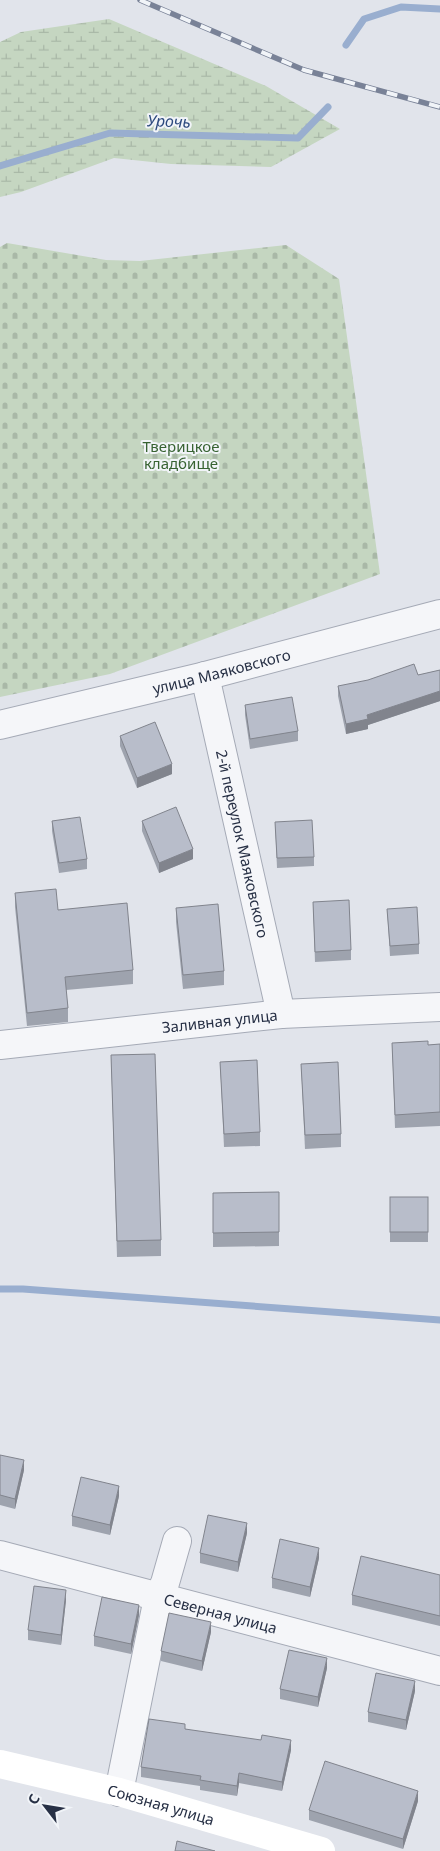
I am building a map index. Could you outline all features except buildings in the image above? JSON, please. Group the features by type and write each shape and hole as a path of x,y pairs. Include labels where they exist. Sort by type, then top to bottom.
{"street":[{"name":"улица Маяковского","path":"0,725 204,676 440,614"},
{"name":"2-й переулок Маяковского","path":"204,676 281,1014"},
{"name":"Заливная улица","path":"0,1045 281,1014 440,1007"},
{"path":"119,1792 158,1598 165,1583 177,1541"},
{"name":"Северная улица","path":"0,1555 440,1671"},
{"name":"Союзная улица","path":"0,1764 119,1792 321,1851"}],"green space":[{"path":"109,19 266,86 340,129 271,167 171,164 114,158 21,192 0,197 0,42 21,32"},
{"name":"Тверицкое кладбище","path":"7,243 106,260 140,261 286,245 339,279 380,574 110,674 0,697 0,247"}],"waterway":[{"name":"Урочь","path":"346,45 364,19 401,7 440,9"},
{"name":"Урочь","path":"0,166 110,133 298,138 328,107"},
{"path":"0,1289 23,1289 440,1320"}],"railway":[{"path":"140,0 304,70 440,107"}]}
